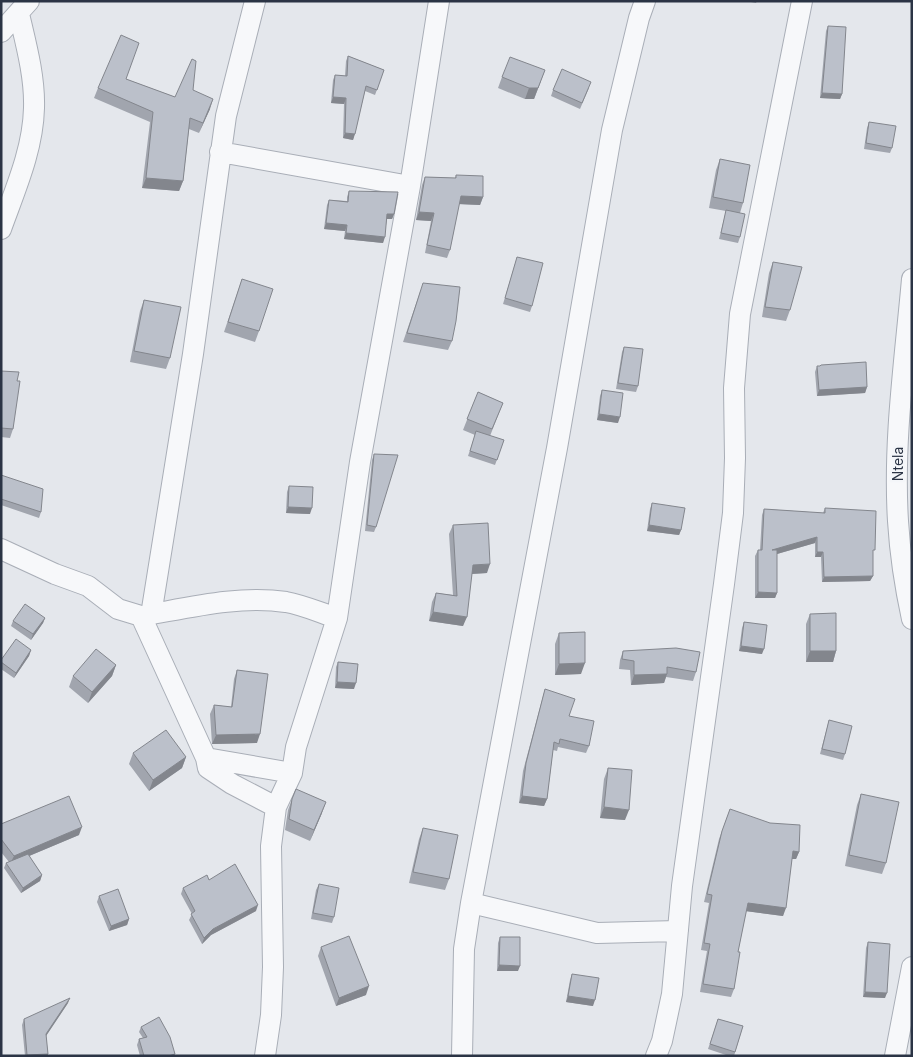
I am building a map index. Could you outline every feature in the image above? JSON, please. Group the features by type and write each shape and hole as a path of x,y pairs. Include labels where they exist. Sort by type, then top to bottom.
{"street":[{"path":"255,1 226,116 193,354 146,616 206,757 208,768 232,784 276,807"},
{"path":"265,1056 271,1015 273,976 271,846 276,807 292,773 296,747 337,618 360,462 410,186 439,1"},
{"path":"462,1056 464,949 471,903 557,448 612,130 639,18 645,1"},
{"path":"656,1056 662,1041 672,994 682,886 733,513 735,458 734,388 740,314 802,1"},
{"path":"1,32 24,8"},
{"path":"1,229 28,152 34,121 35,106 24,8"},
{"path":"220,152 410,186"},
{"name":"Ntela","path":"912,279 898,444 898,521 906,590 912,619"},
{"path":"1,548 55,574 88,586 118,610 146,616 221,603 263,600 288,603 337,618"},
{"path":"206,758 292,773"},
{"path":"471,903 597,933 678,931"},
{"path":"895,1056 912,967"}],"building":[{"path":"828,26 846,27 842,94 822,93"},
{"path":"121,35 139,43 126,79 175,97 192,59 196,61 193,90 213,99 203,123 190,118 183,181 146,178 153,112 98,88"},
{"path":"348,56 384,70 377,90 366,86 355,134 345,133 346,98 333,97 335,75 347,76"},
{"path":"510,57 545,70 538,88 529,88 502,77"},
{"path":"562,69 591,82 582,103 553,90"},
{"path":"869,122 896,126 892,148 866,143"},
{"path":"720,159 750,165 743,203 713,197"},
{"path":"456,175 483,176 483,197 461,196 450,250 427,245 434,213 419,212 425,177 456,178"},
{"path":"349,191 398,192 394,214 387,214 385,237 346,233 347,225 326,223 329,200 348,202"},
{"path":"726,210 745,214 740,237 721,233"},
{"path":"517,257 543,263 532,306 505,298"},
{"path":"773,262 802,267 790,310 765,307"},
{"path":"242,279 273,289 259,331 228,322"},
{"path":"423,283 460,287 452,341 407,333"},
{"path":"144,300 181,307 170,358 134,351"},
{"path":"624,347 643,349 638,386 618,383"},
{"path":"866,362 867,387 819,390 817,366"},
{"path":"1,371 19,372 17,381 20,381 13,429 1,428"},
{"path":"602,390 623,393 620,417 599,414"},
{"path":"478,392 503,403 492,429 467,419"},
{"path":"476,431 504,440 497,460 470,451"},
{"path":"374,454 398,455 376,527 367,525"},
{"path":"1,475 43,489 41,512 1,499"},
{"path":"289,486 313,487 312,508 288,507"},
{"path":"652,503 685,508 681,530 649,525"},
{"path":"825,508 876,511 873,576 824,577 823,552 817,552 817,537 772,550 777,550 777,593 758,592 758,550 762,550 764,509 825,513"},
{"path":"488,523 490,564 473,565 467,617 433,612 436,593 457,596 453,525"},
{"path":"25,604 45,618 33,634 13,621"},
{"path":"836,613 836,651 810,651 810,614"},
{"path":"744,622 767,625 764,649 741,646"},
{"path":"585,632 585,663 559,664 559,633"},
{"path":"16,639 31,650 16,673 1,662 1,660"},
{"path":"676,648 700,652 696,672 667,667 667,674 634,675 634,661 622,659 623,651"},
{"path":"96,649 116,665 92,692 73,676"},
{"path":"338,662 358,664 356,683 337,682"},
{"path":"237,670 268,674 260,734 216,735 214,705 232,707"},
{"path":"545,689 575,699 569,716 594,721 589,746 560,739 559,744 554,742 547,799 522,796 526,763"},
{"path":"829,720 852,726 845,754 822,749"},
{"path":"166,730 186,757 153,780 133,753"},
{"path":"608,768 632,770 629,810 604,807"},
{"path":"296,789 326,802 314,830 289,819 292,799"},
{"path":"861,794 899,802 886,863 849,855"},
{"path":"69,796 82,827 14,856 1,839 1,824"},
{"path":"730,809 770,823 800,825 799,852 793,851 786,908 748,903 738,952 740,952 734,989 703,984 710,944 704,943 712,895 707,894 722,831"},
{"path":"423,828 458,835 449,879 413,872"},
{"path":"28,854 42,875 23,888 6,863"},
{"path":"235,864 258,905 213,929 204,938 191,914 195,911 183,888 207,875 209,880"},
{"path":"319,884 339,888 334,917 313,913"},
{"path":"118,889 129,919 111,926 99,896"},
{"path":"349,936 369,986 339,998 321,947"},
{"path":"500,937 520,937 520,966 499,965"},
{"path":"868,942 890,944 887,993 865,992"},
{"path":"572,974 599,978 595,1000 568,996"},
{"path":"70,998 46,1034 48,1054 27,1055 24,1019"},
{"path":"159,1017 170,1037 175,1054 168,1056 144,1056 139,1039 147,1037 141,1027"},
{"path":"718,1019 743,1026 735,1052 710,1044"}]}
